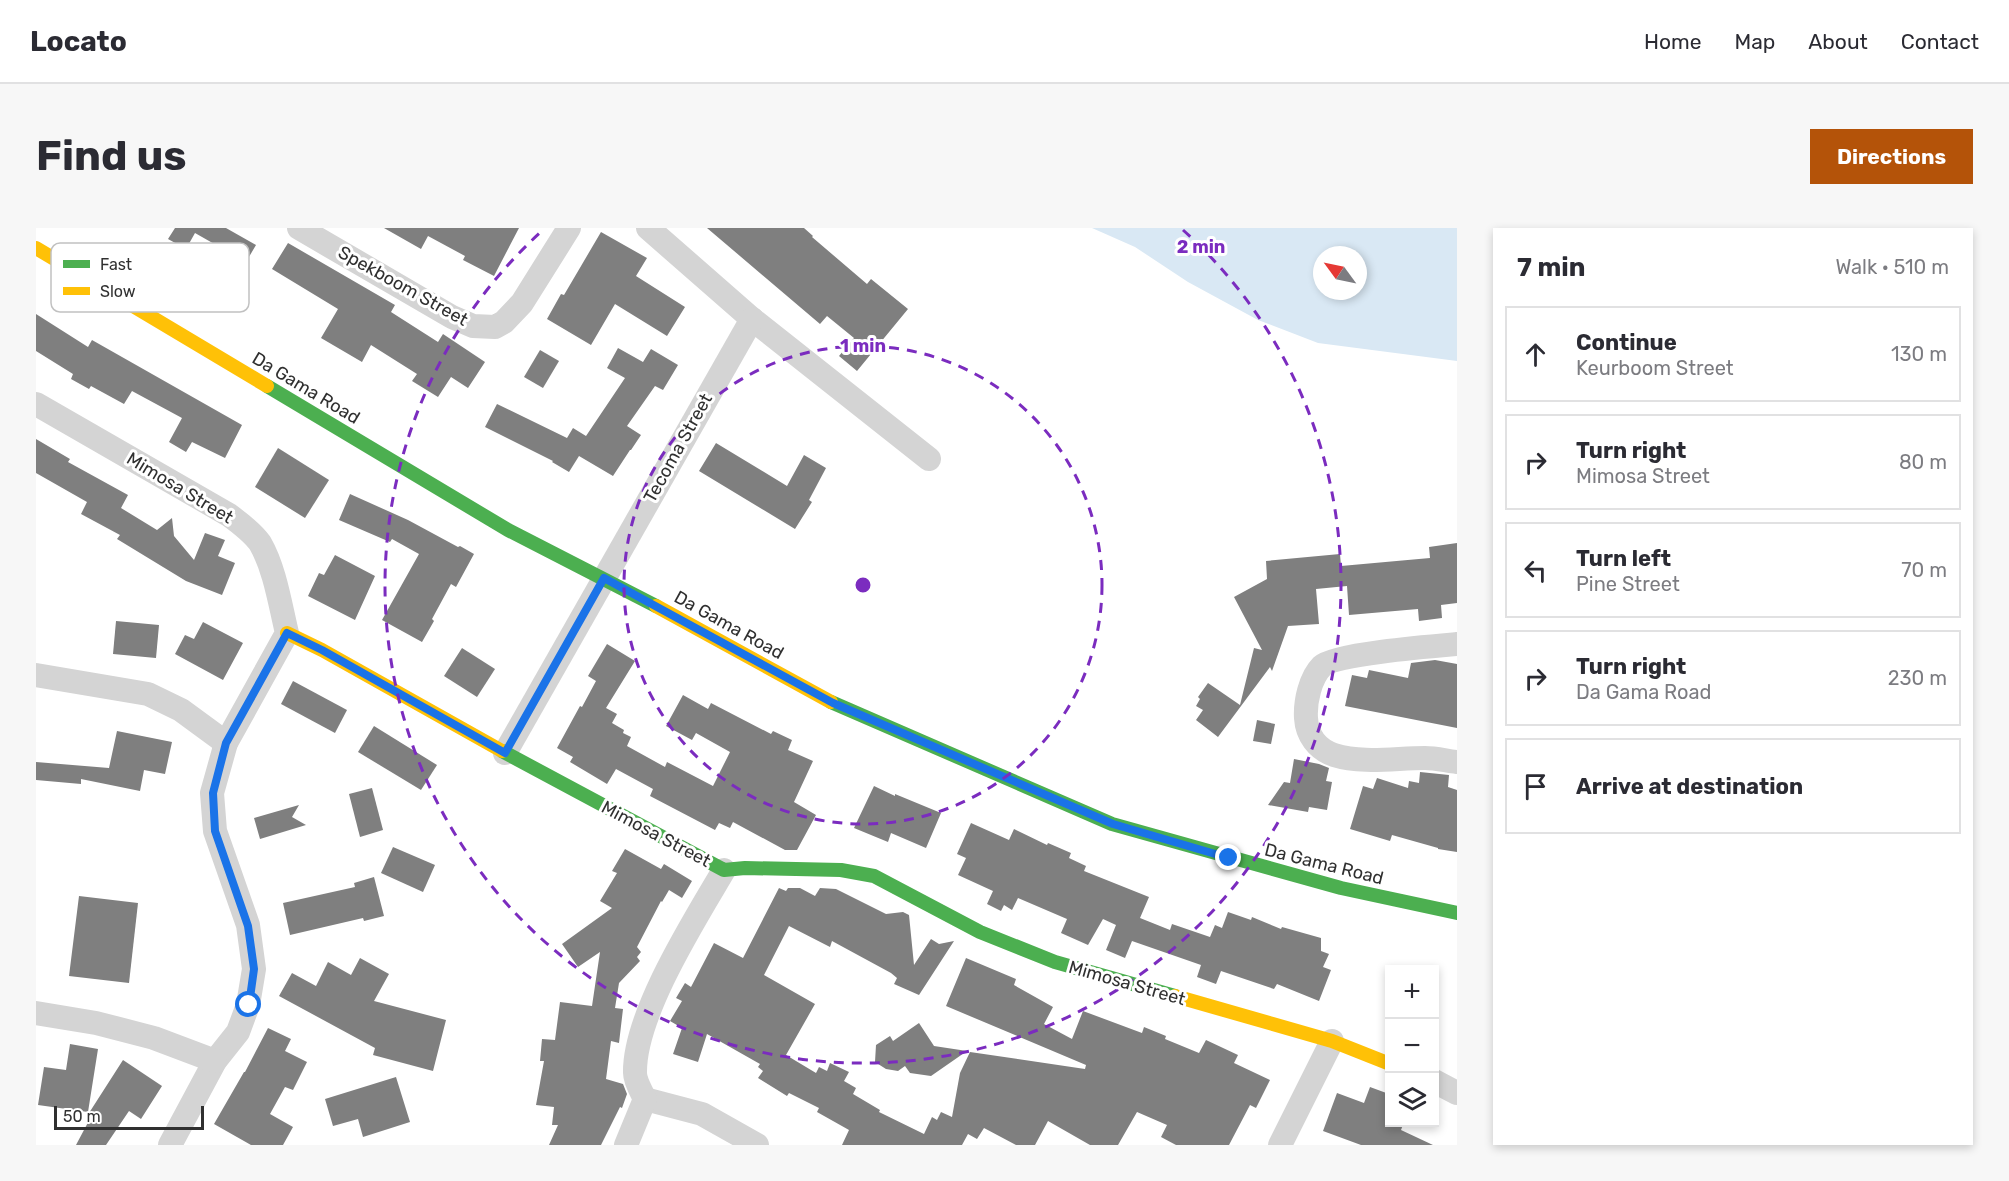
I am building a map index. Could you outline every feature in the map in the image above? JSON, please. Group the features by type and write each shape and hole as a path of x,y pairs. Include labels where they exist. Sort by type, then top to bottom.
{"street":[{"name":"Spekboom Street","path":"299,228 452,317 473,326 495,327 504,322 522,303 569,228"},
{"path":"648,228 752,319 929,459"},
{"name":"Da Gama Road","path":"36,248 51,257"},
{"name":"Da Gama Road","path":"143,312 508,530 604,578 833,703 1113,824 1341,888 1457,914"},
{"name":"Tecoma Street","path":"505,753 752,319"},
{"name":"Mimosa Street","path":"36,404 229,515 244,526 260,544 272,573 287,633 724,870 745,868 841,870 874,876 980,932 1055,962 1332,1041 1385,1062"},
{"path":"170,1145 215,1061 238,1032 249,1005 254,969 248,926 215,831 213,793 226,743 287,633"},
{"path":"1457,644 1368,654 1330,661 1318,672 1310,690 1306,708 1306,728 1313,741 1322,749 1333,754 1356,760 1428,758 1457,762"},
{"path":"36,675 148,694 182,710 226,743"},
{"path":"626,1145 645,1099 634,1075 638,1049 650,1008 691,926 724,870"},
{"path":"36,1013 96,1023 154,1038 215,1061"},
{"path":"1280,1145 1332,1041"},
{"path":"1439,1084 1457,1093"},
{"path":"645,1099 702,1114 757,1145"}],"shaded area":[{"path":"1092,228 1457,228 1457,361 1318,343 1258,320 1188,282 1135,247"}],"building":[{"path":"175,228 226,228 256,245 249,257 249,243 213,243 195,233 189,243 175,243 168,239"},
{"path":"384,228 519,228 494,276 463,260 465,256 428,236 421,249"},
{"path":"707,228 804,228 867,284 871,279 908,309 857,371 839,356 854,338 827,316 820,324"},
{"path":"601,232 647,258 636,276 685,307 667,336 615,304 591,345 547,319"},
{"path":"288,243 395,305 391,312 438,342 443,334 485,362 468,388 451,377 438,397 412,381 417,374 371,345 362,362 321,338 338,309 272,269"},
{"path":"36,314 88,347 92,340 242,425 225,458 192,442 186,452 169,442 182,418 132,391 124,404 91,386 89,389 71,379 73,374 36,351"},
{"path":"618,348 643,362 651,349 678,365 663,390 655,386 627,426 641,435 613,476 579,456 569,472 553,461 485,427 497,404 567,438 573,428 586,436 625,378 607,368"},
{"path":"540,350 559,361 543,388 524,377"},
{"path":"36,439 70,459 68,462 128,495 121,508 157,530 172,518 174,536 194,560 205,533 225,540 218,556 235,563 222,595 186,581 117,539 120,535 81,514 87,502 36,473"},
{"path":"716,443 787,486 804,455 826,468 809,500 812,502 795,529 699,471"},
{"path":"278,448 329,480 305,518 255,487"},
{"path":"350,494 408,520 474,554 456,587 451,584 422,642 382,620 419,554 392,539 390,542 339,520"},
{"path":"1457,543 1457,603 1441,605 1442,618 1419,621 1418,609 1349,615 1347,586 1316,589 1319,624 1288,626 1272,671 1270,667 1218,737 1196,720 1203,710 1196,706 1200,699 1198,697 1208,683 1240,705 1254,648 1262,650 1234,597 1267,579 1266,561 1340,554 1341,566 1430,558 1429,547"},
{"path":"335,555 375,576 355,620 308,596 319,573 324,575"},
{"path":"116,621 159,625 156,658 113,654"},
{"path":"203,622 243,643 223,680 175,654 185,635 194,639"},
{"path":"607,644 635,661 606,708 617,714 612,723 631,737 627,746 665,767 667,762 713,786 730,752 696,733 692,740 666,726 683,695 708,709 711,703 771,734 773,731 792,740 788,750 813,761 794,802 816,815 797,850 785,850 733,822 730,828 719,823 715,830 650,796 653,789 616,769 607,784 570,762 573,757 557,748 596,681 588,676"},
{"path":"462,648 495,669 477,697 444,676"},
{"path":"1435,660 1457,664 1457,728 1345,706 1352,675 1367,678 1369,670 1408,678 1411,663"},
{"path":"293,681 347,710 335,733 281,704"},
{"path":"1257,720 1275,724 1271,744 1253,741"},
{"path":"374,726 437,765 421,790 358,752"},
{"path":"117,731 172,742 165,774 144,770 140,791 81,779 81,784 36,780 36,762 109,768"},
{"path":"1294,759 1329,768 1326,781 1332,782 1327,810 1309,807 1308,812 1268,805 1284,782 1290,783"},
{"path":"1420,772 1449,775 1448,787 1457,790 1457,852 1438,849 1392,835 1390,841 1350,829 1363,786 1373,789 1377,778 1408,788 1409,781 1419,783"},
{"path":"874,786 941,813 926,848 891,833 888,842 854,828"},
{"path":"372,788 383,830 360,837 349,794"},
{"path":"299,805 292,817 306,825 260,839 254,818"},
{"path":"971,823 1009,840 1014,829 1047,845 1048,843 1071,853 1069,858 1086,866 1084,871 1149,897 1140,918 1170,930 1172,924 1210,937 1215,925 1222,928 1228,912 1251,920 1252,917 1281,929 1282,927 1321,938 1321,951 1329,954 1323,967 1331,970 1319,1001 1277,984 1274,989 1221,971 1216,984 1197,977 1201,965 1132,941 1125,958 1106,950 1116,925 1103,919 1088,945 1061,933 1067,919 1018,898 1012,910 1004,905 1001,911 987,904 993,891 958,875 966,858 957,854"},
{"path":"393,847 435,865 423,892 381,873"},
{"path":"625,849 661,869 664,864 692,881 682,898 669,890 661,901 637,947 641,952 637,957 640,961 619,983 615,1008 623,1009 619,1043 611,1041 606,1079 623,1084 627,1094 622,1108 620,1107 601,1145 549,1145 558,1125 552,1125 554,1107 536,1105 544,1061 540,1061 542,1039 555,1040 560,1002 592,1006 600,952 578,967 562,944 612,908 600,901 617,873 612,871"},
{"path":"374,877 384,916 364,921 363,918 290,935 283,903 355,887 354,883"},
{"path":"779,888 786,891 788,888 800,888 815,896 820,888 836,889 886,914 903,912 909,915 914,965 931,939 939,944 954,941 919,995 894,984 897,978 891,973 832,941 830,947 789,926 764,975 815,1004 786,1055 816,1073 819,1067 827,1071 830,1063 849,1072 844,1081 856,1088 853,1094 880,1110 879,1112 924,1134 932,1117 937,1120 941,1112 952,1117 960,1073 970,1052 1085,1069 1086,1065 946,1006 966,958 1016,979 1014,985 1053,1007 1044,1024 1072,1039 1083,1011 1142,1033 1144,1027 1166,1036 1165,1039 1199,1053 1206,1040 1238,1055 1234,1063 1270,1080 1256,1108 1250,1105 1229,1145 1176,1145 1161,1137 1167,1125 1137,1112 1118,1145 1090,1145 1048,1121 1035,1145 1016,1145 984,1128 977,1139 968,1134 962,1145 842,1145 849,1130 817,1112 819,1108 789,1093 787,1096 758,1078 763,1071 758,1067 760,1064 707,1034 698,1062 673,1054 682,1028 670,1021 682,1001 676,998 685,983 691,987 714,943 743,958"},
{"path":"79,896 138,903 129,983 69,976"},
{"path":"360,958 389,974 374,1001 446,1020 433,1071 373,1055 375,1048 279,996 292,973 316,986 328,962 351,975"},
{"path":"919,1023 934,1046 967,1051 931,1076 910,1073 905,1066 898,1071 886,1069 875,1062 876,1045 890,1036 893,1041"},
{"path":"268,1028 291,1039 285,1051 307,1062 293,1090 285,1087 270,1114 293,1127 283,1145 251,1145 214,1124"},
{"path":"70,1044 98,1049 88,1112 38,1105 44,1067 66,1070"},
{"path":"123,1060 162,1086 141,1119 129,1111 106,1145 76,1145 93,1113 89,1113"},
{"path":"396,1077 410,1122 363,1137 358,1119 333,1126 325,1099"},
{"path":"1370,1087 1385,1093 1385,1127 1402,1127 1401,1130 1433,1145 1361,1145 1323,1131 1337,1093 1364,1103"}],"traffic: fast":[{"path":"267,386 508,530 656,606"},
{"path":"831,702 1112,824 1341,888 1457,913"},
{"path":"502,751 724,870 745,868 841,870 874,876 980,932 1055,962 1175,996"}],"traffic: slow":[{"path":"36,248 51,257"},
{"path":"143,312 267,386"},
{"path":"656,606 831,702"},
{"path":"287,633 322,650 502,751"},
{"path":"1175,996 1332,1041 1385,1062"}],"route":[{"path":"249,1005 254,969 248,926 215,831 213,793 226,743 287,633 322,650 505,753 604,578 833,703 1113,824 1229,858"}]}
